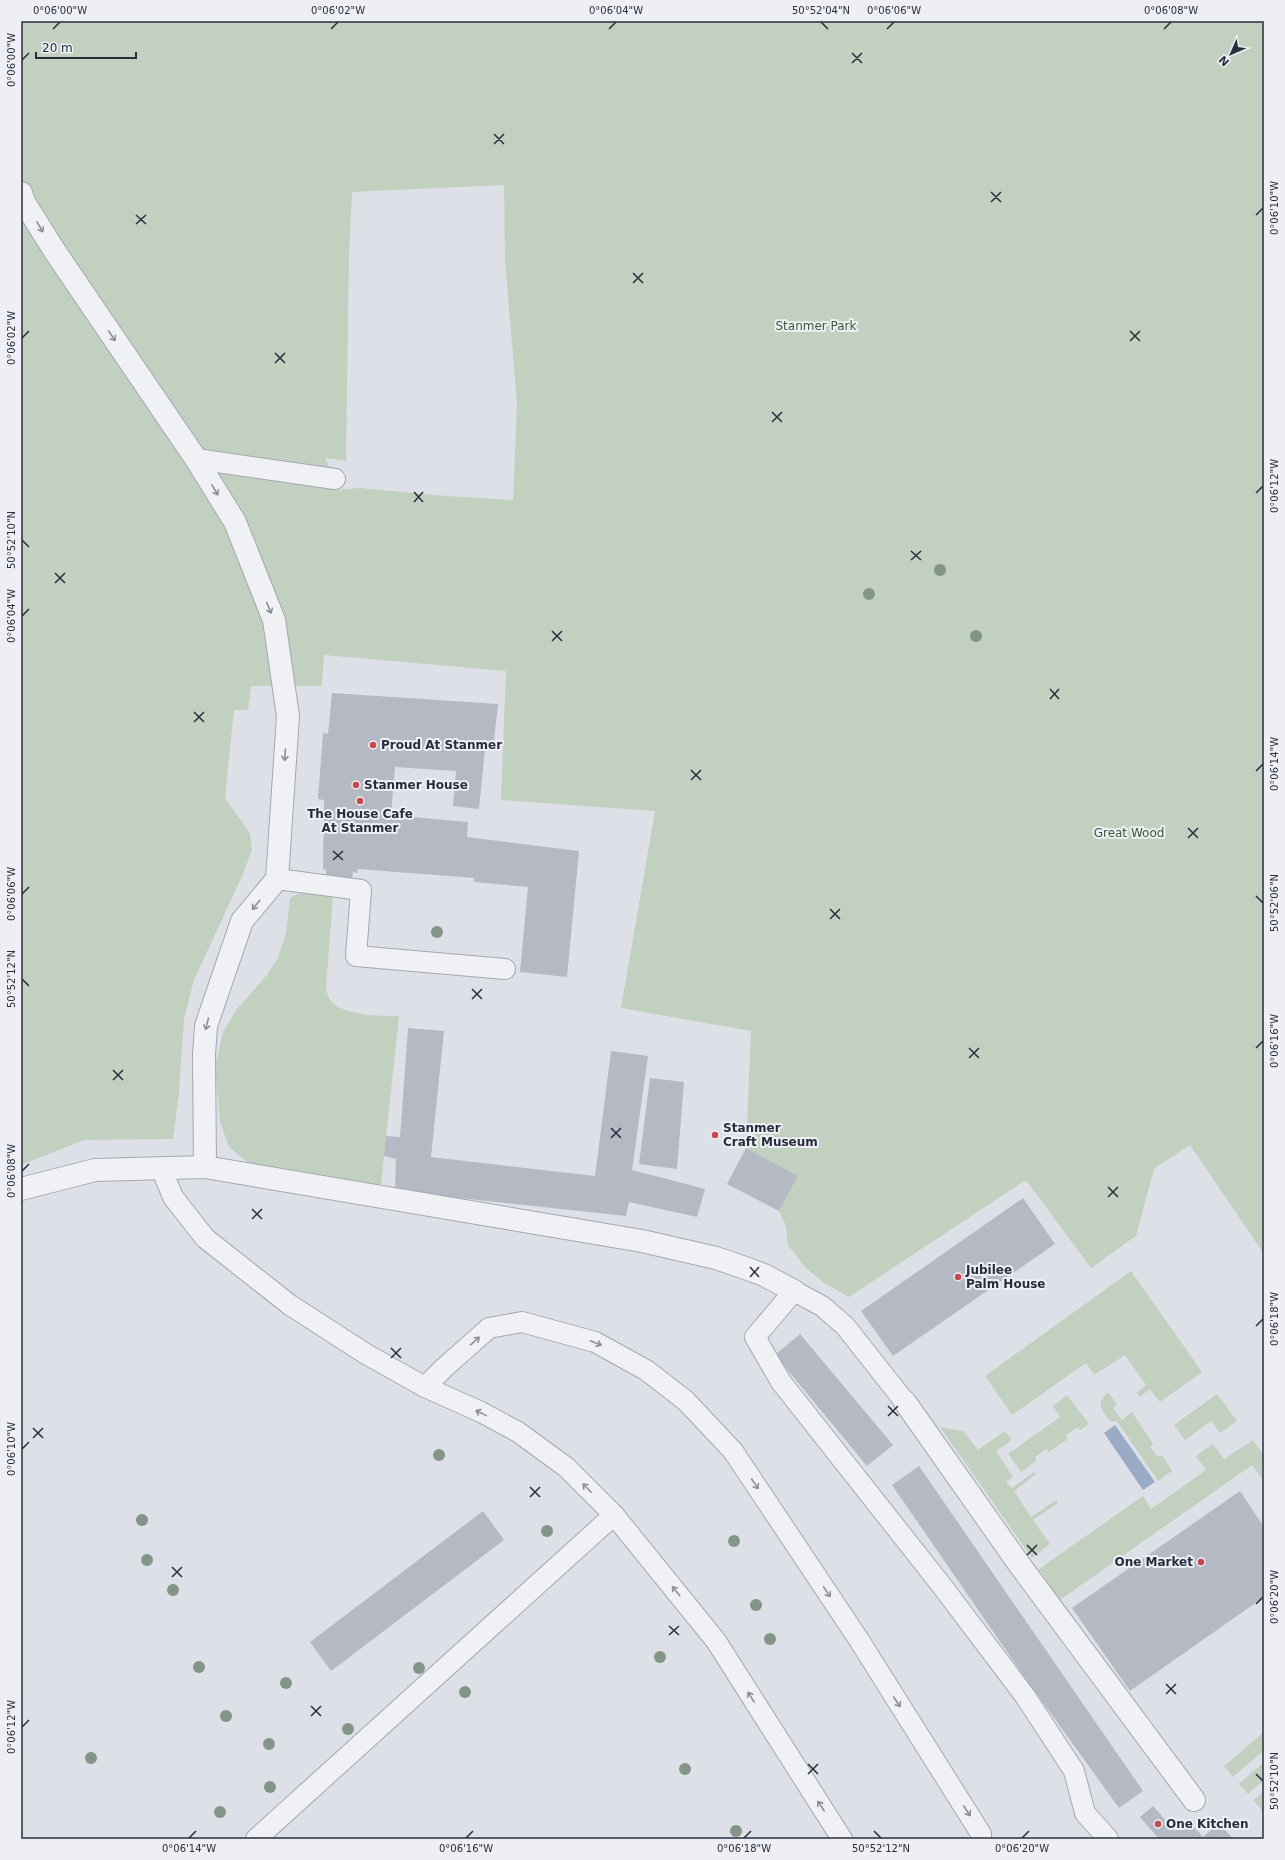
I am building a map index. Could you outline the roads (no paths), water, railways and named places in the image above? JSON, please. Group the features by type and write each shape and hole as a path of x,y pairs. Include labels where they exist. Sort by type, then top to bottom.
{"street":[{"path":"21,193 24,202 54,250 196,459 235,522 274,620 288,716 277,879 242,921 206,1026 204,1055 205,1167"},
{"path":"21,1189 95,1170 205,1167 642,1241 716,1258 764,1275 794,1291"},
{"path":"905,1402 1019,1564 1194,1800"}],"lane":[{"path":"196,459 335,479"},
{"path":"277,879 361,890 356,956 505,969"},
{"path":"161,1168 173,1197 205,1238 290,1305 366,1354 425,1387 481,1412 518,1432 566,1467 614,1516 716,1641 842,1839"},
{"path":"905,1402 845,1326 822,1306 794,1291 755,1337 781,1382 942,1586 1025,1696 1074,1771 1085,1812 1108,1839"},
{"path":"425,1387 445,1366 489,1328 522,1322 595,1342 646,1370 686,1401 733,1451 859,1640 981,1834 981,1839"},
{"path":"256,1839 614,1516"}],"water":[{"path":"1115,1425 1155,1482 1143,1490 1104,1433"}],"place":[{"name":"Proud At Stanmer","path":"373,745"},
{"name":"Stanmer House","path":"356,785"},
{"name":"The House Cafe At Stanmer","path":"360,801"},
{"name":"Stanmer Craft Museum","path":"715,1135"},
{"name":"Jubilee Palm House","path":"958,1277"},
{"name":"One Market","path":"1201,1562"},
{"name":"One Kitchen","path":"1158,1824"}],"park label":[{"name":"Stanmer Park","path":"816,326"},
{"name":"Great Wood","path":"1129,833"}]}
